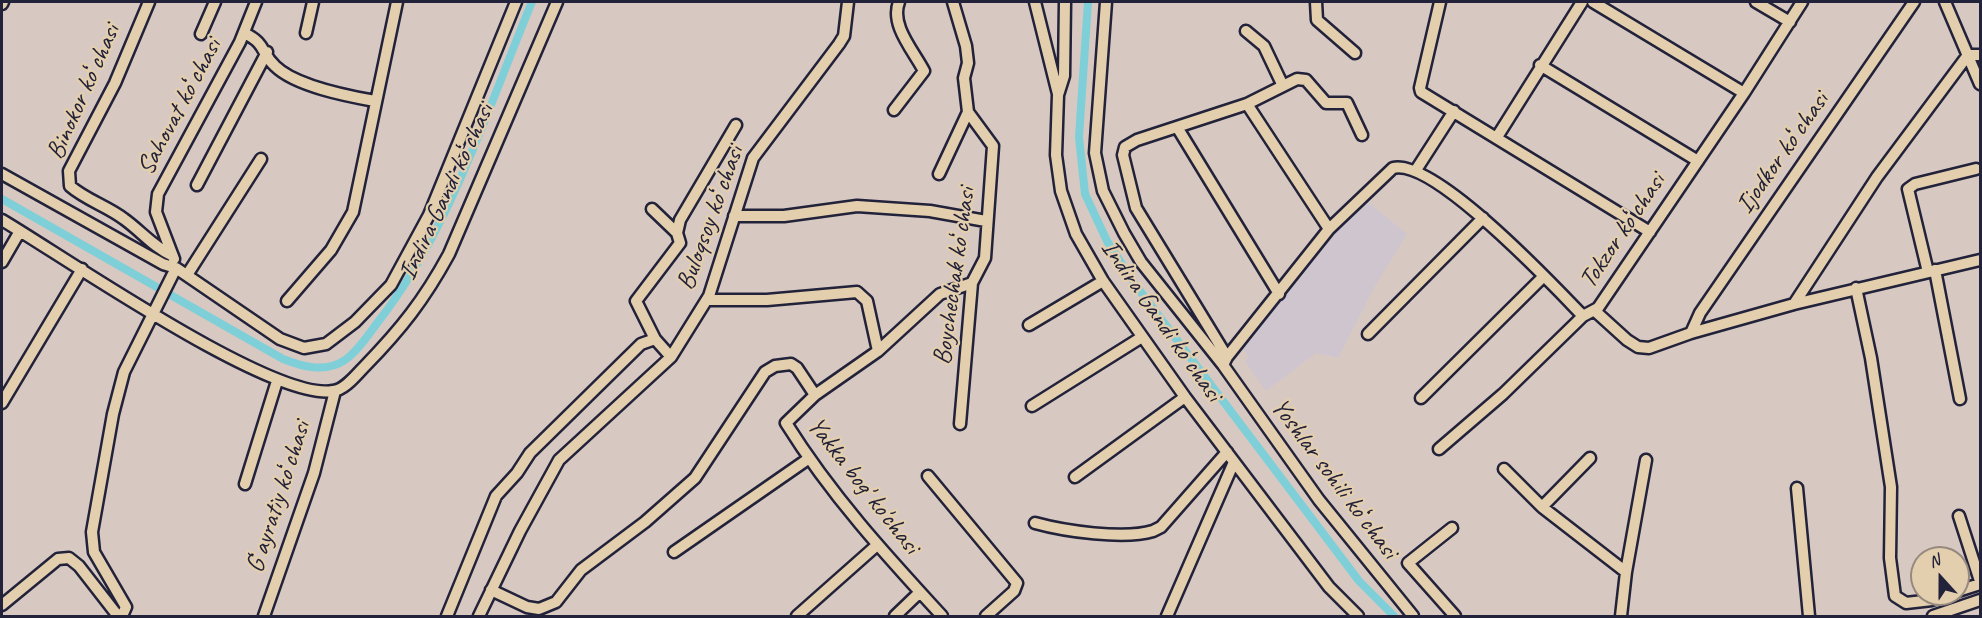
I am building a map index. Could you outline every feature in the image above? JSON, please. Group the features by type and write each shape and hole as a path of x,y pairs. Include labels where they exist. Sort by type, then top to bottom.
{"street":[{"name":"Binokor koʻchasi","path":"149,2 115,83 69,171 70,186 123,218 158,250 173,256"},
{"path":"201,34 215,2"},
{"name":"Sahovat koʻchasi","path":"176,268 157,219 158,194 244,33 256,2"},
{"path":"306,33 313,2"},
{"path":"287,301 331,250 353,212 397,2"},
{"path":"2,174 163,264 176,268 280,339 304,348 314,349 326,344 355,322 391,285 429,215 516,2"},
{"name":"Indira Gandi koʻchasi","path":"335,392 352,379 403,327 431,287 449,254 557,2"},
{"name":"Buloqsoy koʻchasi","path":"478,616 559,460 671,357 707,300 753,158 844,36 848,2"},
{"path":"894,110 924,71 898,24 895,13 899,2"},
{"name":"Boychechak koʻchasi","path":"953,2 966,46 968,63 964,78 968,112 993,146 985,258 972,283 960,424"},
{"path":"1035,2 1058,95"},
{"name":"Indira Gandi koʻchasi","path":"1065,2 1064,76 1058,95 1055,138 1062,191 1076,234 1103,281 1185,397 1329,587 1358,616"},
{"name":"Yoshlar sohili koʻchasi","path":"1107,2 1095,153 1103,191 1141,262 1225,361"},
{"path":"1316,2 1317,20 1355,53"},
{"path":"1440,2 1420,88 1421,92 1650,232"},
{"path":"1497,137 1540,65 1582,2"},
{"path":"1593,2 1744,93"},
{"path":"1755,2 1790,22"},
{"name":"Tokzor koʻchasi","path":"1439,449 1503,394 1583,316 1595,311 1744,93 1802,2"},
{"name":"Ijodkor koʻchasi","path":"1691,333 1713,294 1914,2"},
{"path":"1945,2 1980,84"},
{"path":"1246,31 1264,46 1283,86 1297,79 1306,80 1326,103 1347,103 1362,135"},
{"path":"244,33 256,39 275,66 285,73 332,93 375,101"},
{"path":"197,185 267,52"},
{"path":"1794,304 1877,177 1968,55"},
{"path":"1968,55 1980,55"},
{"path":"1540,65 1698,161"},
{"name":"Yoshlar sohili koʻchasi","path":"1283,86 1247,104 1125,147 1123,155 1126,173 1136,208 1225,361 1306,482 1413,616"},
{"path":"1247,104 1329,230"},
{"path":"1416,170 1454,111"},
{"path":"939,174 968,112"},
{"path":"677,233 684,210 736,125"},
{"path":"1177,127 1279,294"},
{"path":"186,275 261,159"},
{"path":"1225,361 1329,230 1393,168 1400,166 1416,170 1483,218 1583,316"},
{"path":"1960,399 1931,271 1908,189 1915,184 1976,169"},
{"path":"734,216 784,216 857,206 930,211 986,221"},
{"path":"652,209 677,233 680,243 636,301 655,339 671,357"},
{"path":"1368,334 1483,218"},
{"path":"2,220 82,269 156,308 224,354 277,381 308,391 335,392"},
{"path":"2,262 20,231"},
{"path":"1595,311 1615,331 1638,347 1649,348 1691,333 1794,304 1980,260"},
{"path":"2,605 58,559 69,558 79,566 120,616 126,607 94,552 93,532 113,414 124,372 176,268"},
{"path":"2,403 82,269"},
{"path":"1421,398 1544,276"},
{"path":"1029,325 1103,281"},
{"name":"Yakka bog' ko'chasi","path":"942,616 876,546 808,459 786,423 815,395 878,351 940,294 972,283"},
{"path":"1856,288 1873,369 1891,487 1890,558 1895,596 1906,603 1910,603"},
{"path":"707,300 767,300 857,292 867,301 878,351"},
{"path":"1032,406 1142,337"},
{"path":"447,616 484,522 501,489 518,472 530,453 585,398 641,344 655,339"},
{"path":"491,590 527,607 539,609 556,602 580,570 645,522 696,478 758,381 775,366 791,364 797,368 815,395"},
{"path":"245,484 277,381"},
{"name":"Gʻayratiy koʻchasi","path":"264,616 314,473 335,392"},
{"path":"1075,477 1185,397"},
{"path":"1035,523 1055,529 1098,533 1152,531 1161,527 1227,452"},
{"path":"1542,507 1590,458"},
{"path":"674,552 808,459"},
{"path":"1621,616 1626,572 1646,460"},
{"path":"1167,616 1234,462"},
{"path":"1504,469 1542,507 1626,572"},
{"path":"928,476 1017,583 1014,591 986,616"},
{"path":"1797,488 1809,616"},
{"path":"1959,516 1980,582"},
{"path":"1452,528 1408,562 1455,616"},
{"path":"796,616 876,546"},
{"path":"895,616 920,592"},
{"path":"1933,616 1980,600"}],"shaded area":[{"path":"1366,200 1407,234 1375,286 1338,358 1316,353 1266,391 1245,361 1249,357 1241,347 1314,250"}],"waterway":[{"path":"2,199 283,359 322,368 338,364 359,347 403,286 447,209 532,2"},
{"path":"1088,2 1079,137 1085,194 1107,241 1134,283 1359,581 1394,616"}]}
